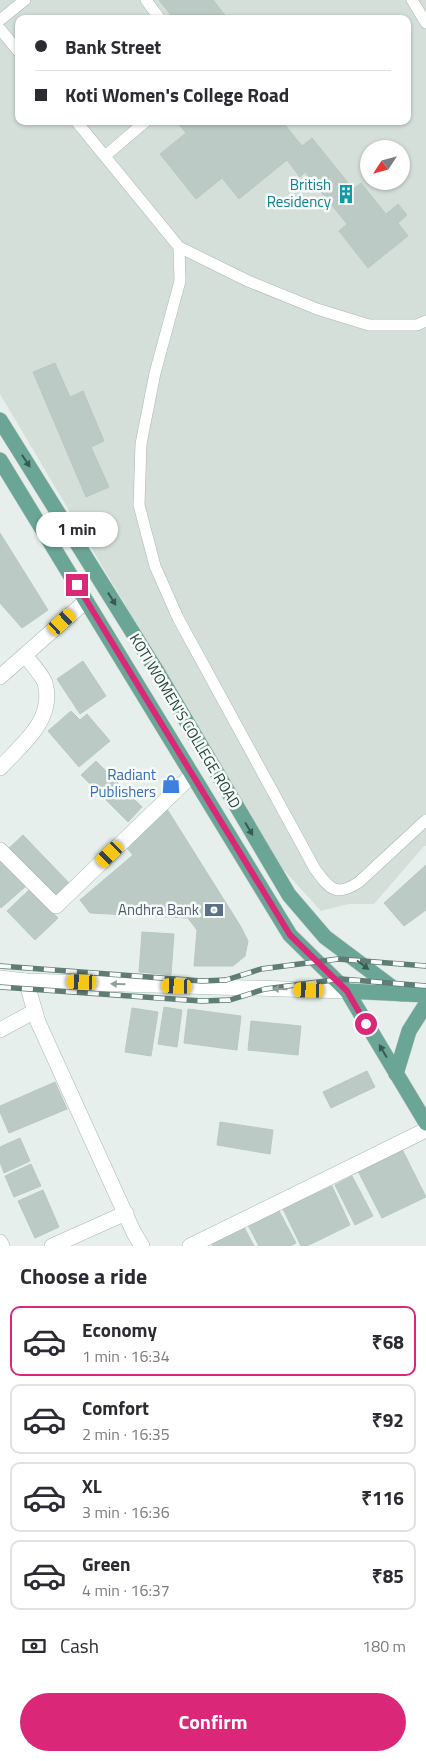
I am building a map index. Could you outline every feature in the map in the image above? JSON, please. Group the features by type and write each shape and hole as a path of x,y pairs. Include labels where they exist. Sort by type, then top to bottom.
{"main road":[{"name":"KOTI WOMEN'S COLLEGE ROAD","path":"0,420 158,673 289,895 326,937 402,994"},
{"name":"KOTI WOMEN'S COLLEGE ROAD","path":"0,460 290,935 347,991 426,1123"},
{"path":"347,991 426,995"},
{"path":"396,1074 409,1031 426,1004"}],"street":[{"path":"0,676 86,601"},
{"path":"0,768 38,728 46,706 45,682 25,655"},
{"path":"0,850 56,906 192,775"},
{"path":"0,978 26,981 347,991"},
{"path":"26,981 38,1022 134,1233 142,1246"},
{"path":"0,1030 34,1011"},
{"path":"190,1246 426,1130"},
{"path":"52,1246 126,1213"},
{"path":"0,1242 2,1246"}],"lane":[{"path":"0,20 25,0"},
{"path":"146,0 157,15"},
{"path":"412,0 426,23"},
{"path":"0,29 15,47"},
{"path":"79,125 179,247 248,280 317,309 369,325 417,325 426,320"},
{"path":"105,156 141,125"},
{"path":"179,247 180,281 155,373 141,444 139,505 155,566 182,627 315,868 330,888 338,890 350,888 359,882 426,820"}],"shaded area":[{"path":"0,0 426,0 426,846 374,904 349,904 321,911 280,866 0,394"}],"building":[{"path":"159,0 213,0 225,15 171,15"},
{"name":"British Residency","path":"179,125 285,125 302,146 312,138 353,189 360,184 360,190 367,190 386,214 398,204 407,215 398,223 408,236 368,268 339,231 347,224 305,172 300,177 287,160 239,199 222,178 196,199 160,154 186,133"},
{"path":"55,363 70,397 83,391 104,441 91,447 109,487 86,497 33,372"},
{"path":"0,533 48,610 22,628 0,603"},
{"path":"83,661 106,696 80,714 57,679"},
{"path":"71,711 80,720 87,714 110,741 79,767 48,731"},
{"path":"96,761 142,807 128,822 81,775"},
{"path":"167,809 248,941 245,956 233,966 194,966 197,930 188,918 90,913 80,900 133,855 125,846"},
{"path":"23,835 71,885 55,901 7,850"},
{"path":"0,860 25,887 1,908 0,906"},
{"path":"426,865 426,910 404,926 384,903"},
{"path":"30,889 58,918 35,940 7,911"},
{"path":"142,932 174,934 171,975 139,972"},
{"path":"164,1007 182,1010 177,1047 158,1044"},
{"path":"132,1008 158,1012 151,1056 125,1052"},
{"path":"188,1009 241,1016 237,1050 184,1043"},
{"path":"251,1021 301,1026 298,1055 248,1050"},
{"path":"367,1071 375,1087 331,1108 323,1092"},
{"path":"55,1082 67,1109 9,1133 0,1112 0,1106"},
{"path":"220,1122 273,1130 270,1154 217,1145"},
{"path":"20,1138 30,1161 4,1173 0,1162 0,1147"},
{"path":"402,1149 426,1197 382,1218 358,1171"},
{"path":"31,1164 41,1186 14,1197 5,1176"},
{"path":"352,1176 373,1216 355,1225 335,1185"},
{"path":"332,1186 350,1225 307,1246 301,1246 283,1209"},
{"path":"43,1190 59,1227 35,1238 18,1201"},
{"path":"278,1209 296,1243 290,1246 259,1246 248,1225"},
{"path":"244,1227 254,1246 213,1246 212,1244"}],"railway":[{"path":"0,966 202,981 226,980 261,969 338,959 426,966"},
{"path":"0,987 202,1001 230,1000 265,989 341,979 426,986"}],"place":[{"name":"British Residency","path":"346,194"},
{"name":"Radiant Publishers","path":"171,784"},
{"name":"Andhra Bank","path":"214,910"}],"route":[{"path":"77,585 290,935 347,991 366,1024"}]}
